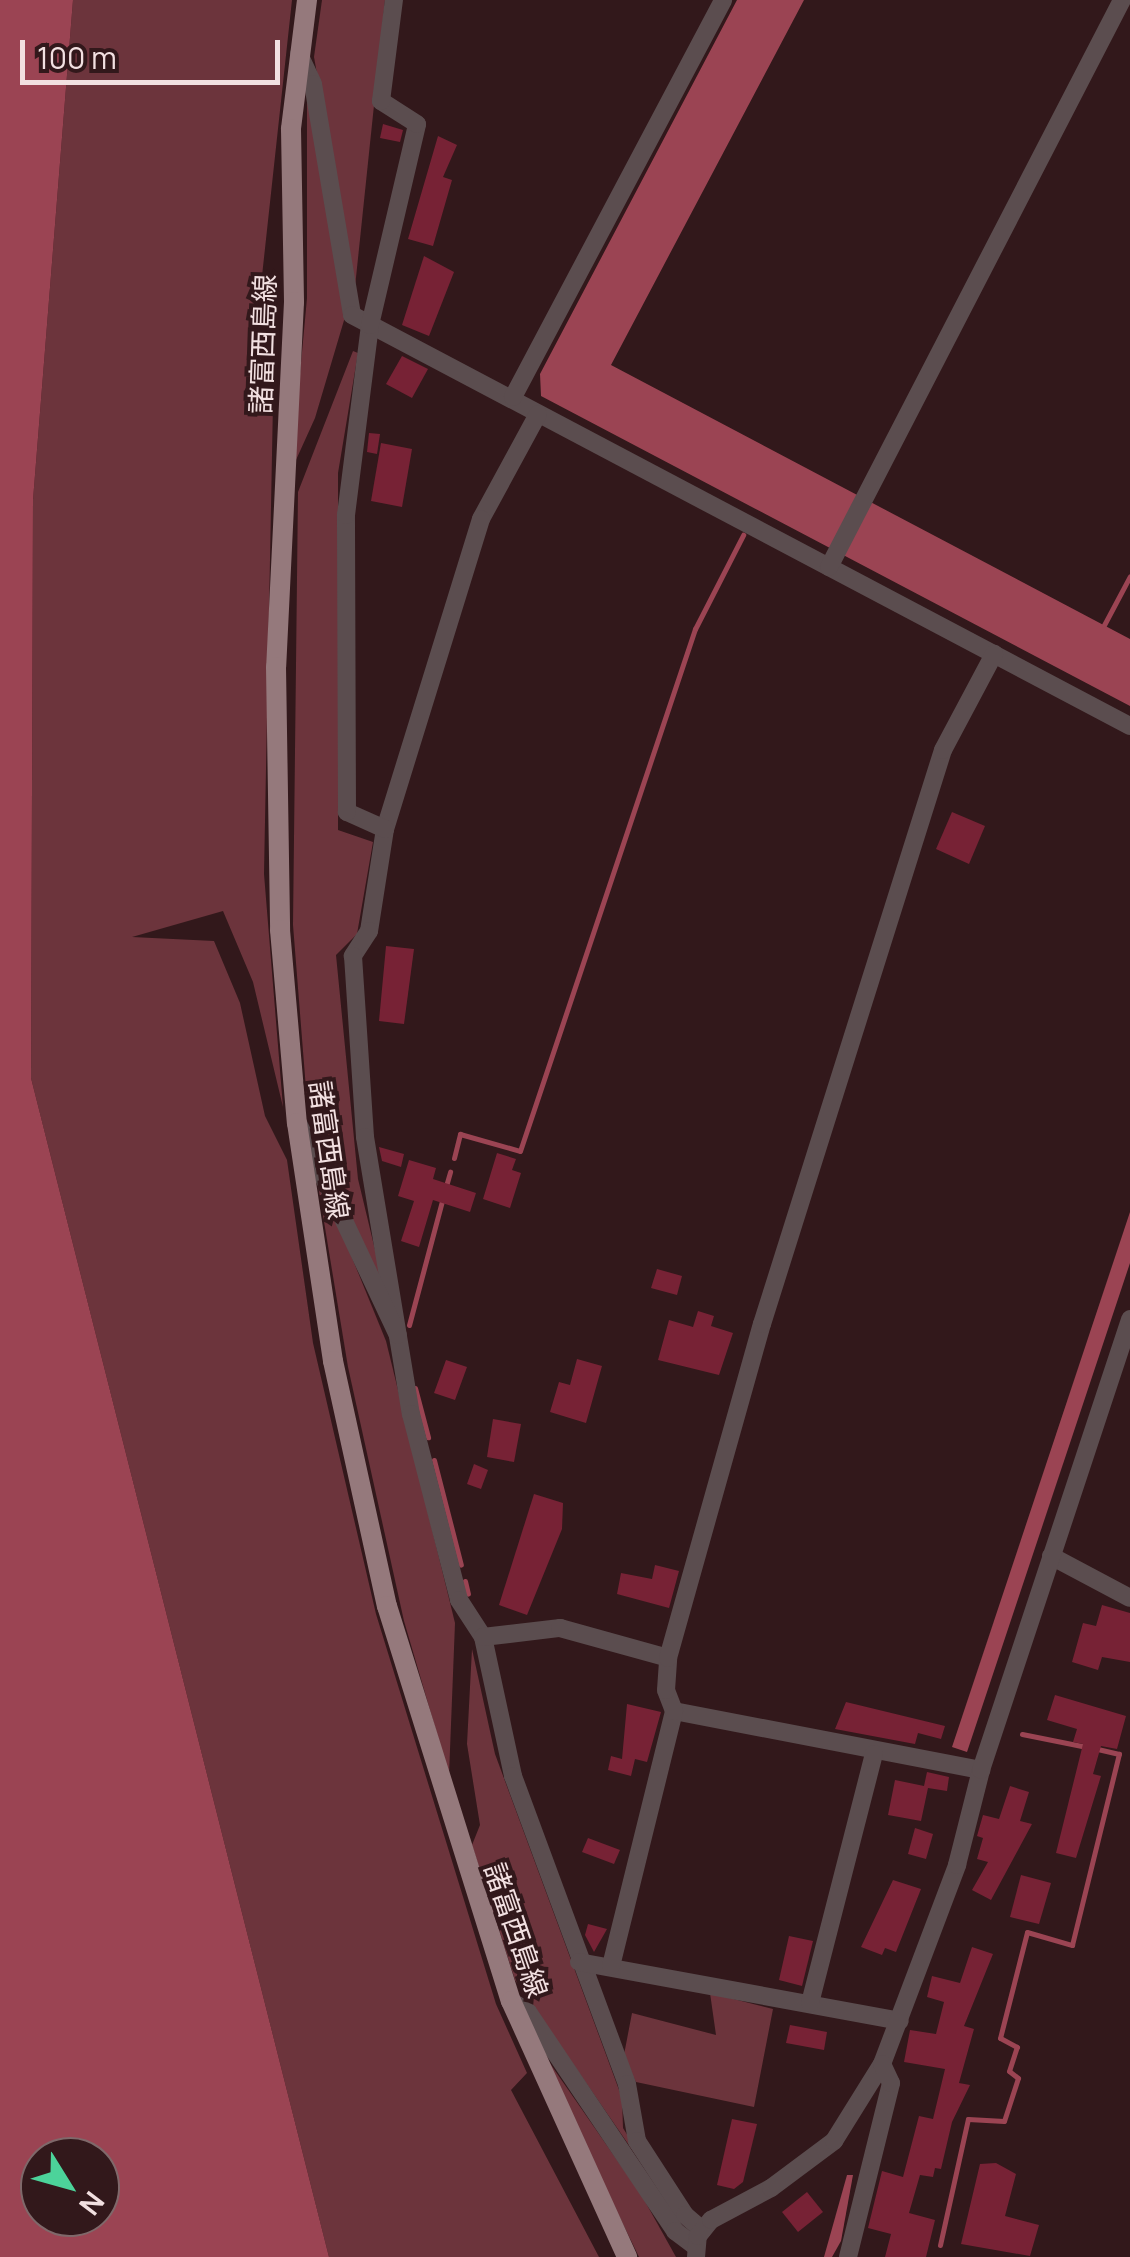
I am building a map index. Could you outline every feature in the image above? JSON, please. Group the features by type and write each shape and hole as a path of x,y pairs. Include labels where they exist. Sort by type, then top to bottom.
{"main road":[{"name":"諸富西島線","path":"307,0 290,129 294,302 276,667 280,930 296,1123 334,1362 387,1606 511,2002 627,2257"}],"street":[{"path":"386,828 347,812 348,477 370,325 417,124 382,101 394,0"},
{"path":"513,397 723,0"},
{"path":"831,560 1122,0"},
{"path":"299,54 313,84 352,315 513,397 538,414 831,560 994,654 1130,726"},
{"path":"538,414 481,519 386,828 369,931 352,965 370,1185 398,1336 459,1600 483,1637 513,1776 627,2084 637,2141 685,2215 698,2244"},
{"path":"611,1966 674,1711 666,1690 668,1658 762,1324 943,750 994,654"},
{"path":"296,1123 398,1336"},
{"path":"698,2244 834,2140 882,2064 956,1865 981,1770 1130,1318"},
{"path":"1051,1556 1130,1598"},
{"path":"483,1637 560,1628 668,1658"},
{"path":"674,1711 874,1754 981,1770"},
{"path":"810,2004 874,1754"},
{"path":"579,1962 900,2022"},
{"path":"511,2002 528,2012 675,2231 698,2244"},
{"path":"848,2257 891,2083 882,2064"}],"shaded area":[{"path":"0,0 73,0 33,500 31,1078 329,2257 0,2257"},
{"path":"73,0 292,0 257,322 273,402 264,874 283,1107 253,982 223,911 132,937 214,941 240,1003 265,1116 287,1160 313,1343 376,1614 496,2004 527,2073 511,2090 599,2257 329,2257 31,1078 33,500"},
{"path":"322,0 385,0 355,287 314,57"},
{"path":"737,0 804,0 611,365 1130,639 1130,706 541,396 540,374"},
{"path":"307,92 345,317 315,418 291,471 307,298"},
{"path":"353,351 358,353 338,473 338,830 373,842 357,934 336,955 358,1179 389,1308 308,1114 293,925 298,492"},
{"path":"315,1167 386,1341 455,1623 449,1775 404,1621 348,1367"},
{"path":"1130,1212 1130,1263 967,1752 952,1747"},
{"path":"472,1649 495,1754 622,2098 623,2128 671,2206 515,1980 472,1845 480,1825 467,1744"},
{"path":"710,1993 773,2009 754,2107 636,2082 623,2060 632,2013 716,2035"},
{"path":"533,2039 642,2196 676,2257 639,2257"},
{"path":"847,2175 853,2175 841,2241 832,2257 824,2257"}],"building":[{"path":"383,124 403,130 400,142 380,138"},
{"path":"438,136 457,145 443,177 452,180 433,246 408,239"},
{"path":"424,256 454,272 429,336 402,325"},
{"path":"402,356 428,369 412,398 386,384"},
{"path":"369,433 380,434 377,454 367,452"},
{"path":"381,443 412,449 402,507 371,501"},
{"path":"952,812 985,826 969,864 936,849"},
{"path":"386,946 414,949 404,1024 379,1021"},
{"path":"379,1147 404,1154 401,1167 382,1161"},
{"path":"497,1153 516,1159 512,1170 521,1173 510,1208 483,1199"},
{"path":"409,1160 436,1168 433,1179 476,1193 470,1212 433,1200 419,1247 401,1241 414,1201 398,1196"},
{"path":"657,1269 682,1276 677,1295 651,1288"},
{"path":"698,1311 714,1316 711,1326 733,1333 719,1375 658,1360 669,1320 693,1327"},
{"path":"577,1359 602,1366 586,1423 550,1412 559,1382 570,1385"},
{"path":"446,1360 467,1367 455,1400 434,1393"},
{"path":"493,1419 521,1424 514,1462 487,1457"},
{"path":"474,1464 488,1470 481,1489 467,1484"},
{"path":"534,1494 563,1503 562,1529 527,1615 499,1605"},
{"path":"655,1565 679,1571 669,1608 617,1594 621,1573 652,1579"},
{"path":"1102,1605 1130,1613 1130,1662 1102,1657 1098,1670 1072,1662 1083,1623 1096,1626"},
{"path":"1055,1695 1126,1716 1117,1749 1101,1746 1093,1774 1101,1776 1076,1858 1056,1853 1083,1744 1073,1742 1077,1729 1047,1720"},
{"path":"846,1702 945,1726 941,1739 918,1733 915,1744 835,1729"},
{"path":"627,1704 661,1712 647,1762 635,1759 631,1776 608,1770 611,1756 622,1759"},
{"path":"927,1772 949,1777 947,1791 928,1788 921,1821 888,1815 895,1780 924,1786"},
{"path":"1010,1786 1029,1792 1020,1821 1032,1824 991,1900 972,1890 988,1862 977,1859 983,1838 977,1836 983,1815 999,1819"},
{"path":"915,1828 933,1834 926,1859 908,1854"},
{"path":"588,1838 620,1850 614,1864 582,1852"},
{"path":"1021,1875 1051,1883 1039,1924 1010,1917"},
{"path":"893,1880 921,1889 896,1952 885,1948 882,1955 861,1947"},
{"path":"588,1924 607,1929 594,1952 585,1935"},
{"path":"789,1936 813,1941 802,1986 779,1980"},
{"path":"972,1947 993,1954 964,2026 974,2029 959,2083 970,2085 952,2122 941,2169 935,2168 933,2177 920,2175 909,2213 935,2220 926,2257 885,2257 891,2234 868,2228 882,2171 903,2177 919,2116 933,2119 945,2069 904,2062 910,2030 936,2034 944,2002 927,1997 932,1976 960,1983"},
{"path":"790,2025 827,2032 824,2050 786,2043"},
{"path":"732,2119 757,2124 743,2182 734,2189 717,2185"},
{"path":"996,2163 1016,2174 1005,2216 1039,2225 1030,2256 961,2244 980,2164"},
{"path":"807,2192 823,2212 798,2232 782,2212"}],"waterway":[{"path":"454,1158 460,1134 520,1151 695,629 743,535"},
{"path":"1104,625 1130,576"},
{"path":"446,1186 450,1172"},
{"path":"409,1325 443,1197"},
{"path":"415,1388 428,1437"},
{"path":"434,1460 461,1565"},
{"path":"465,1581 468,1594"},
{"path":"1022,1734 1087,1747"},
{"path":"940,2245 968,2119 1004,2121 1018,2078 1009,2071 1017,2047 1000,2038 1027,1932 1072,1945 1119,1754 1098,1749"}]}
